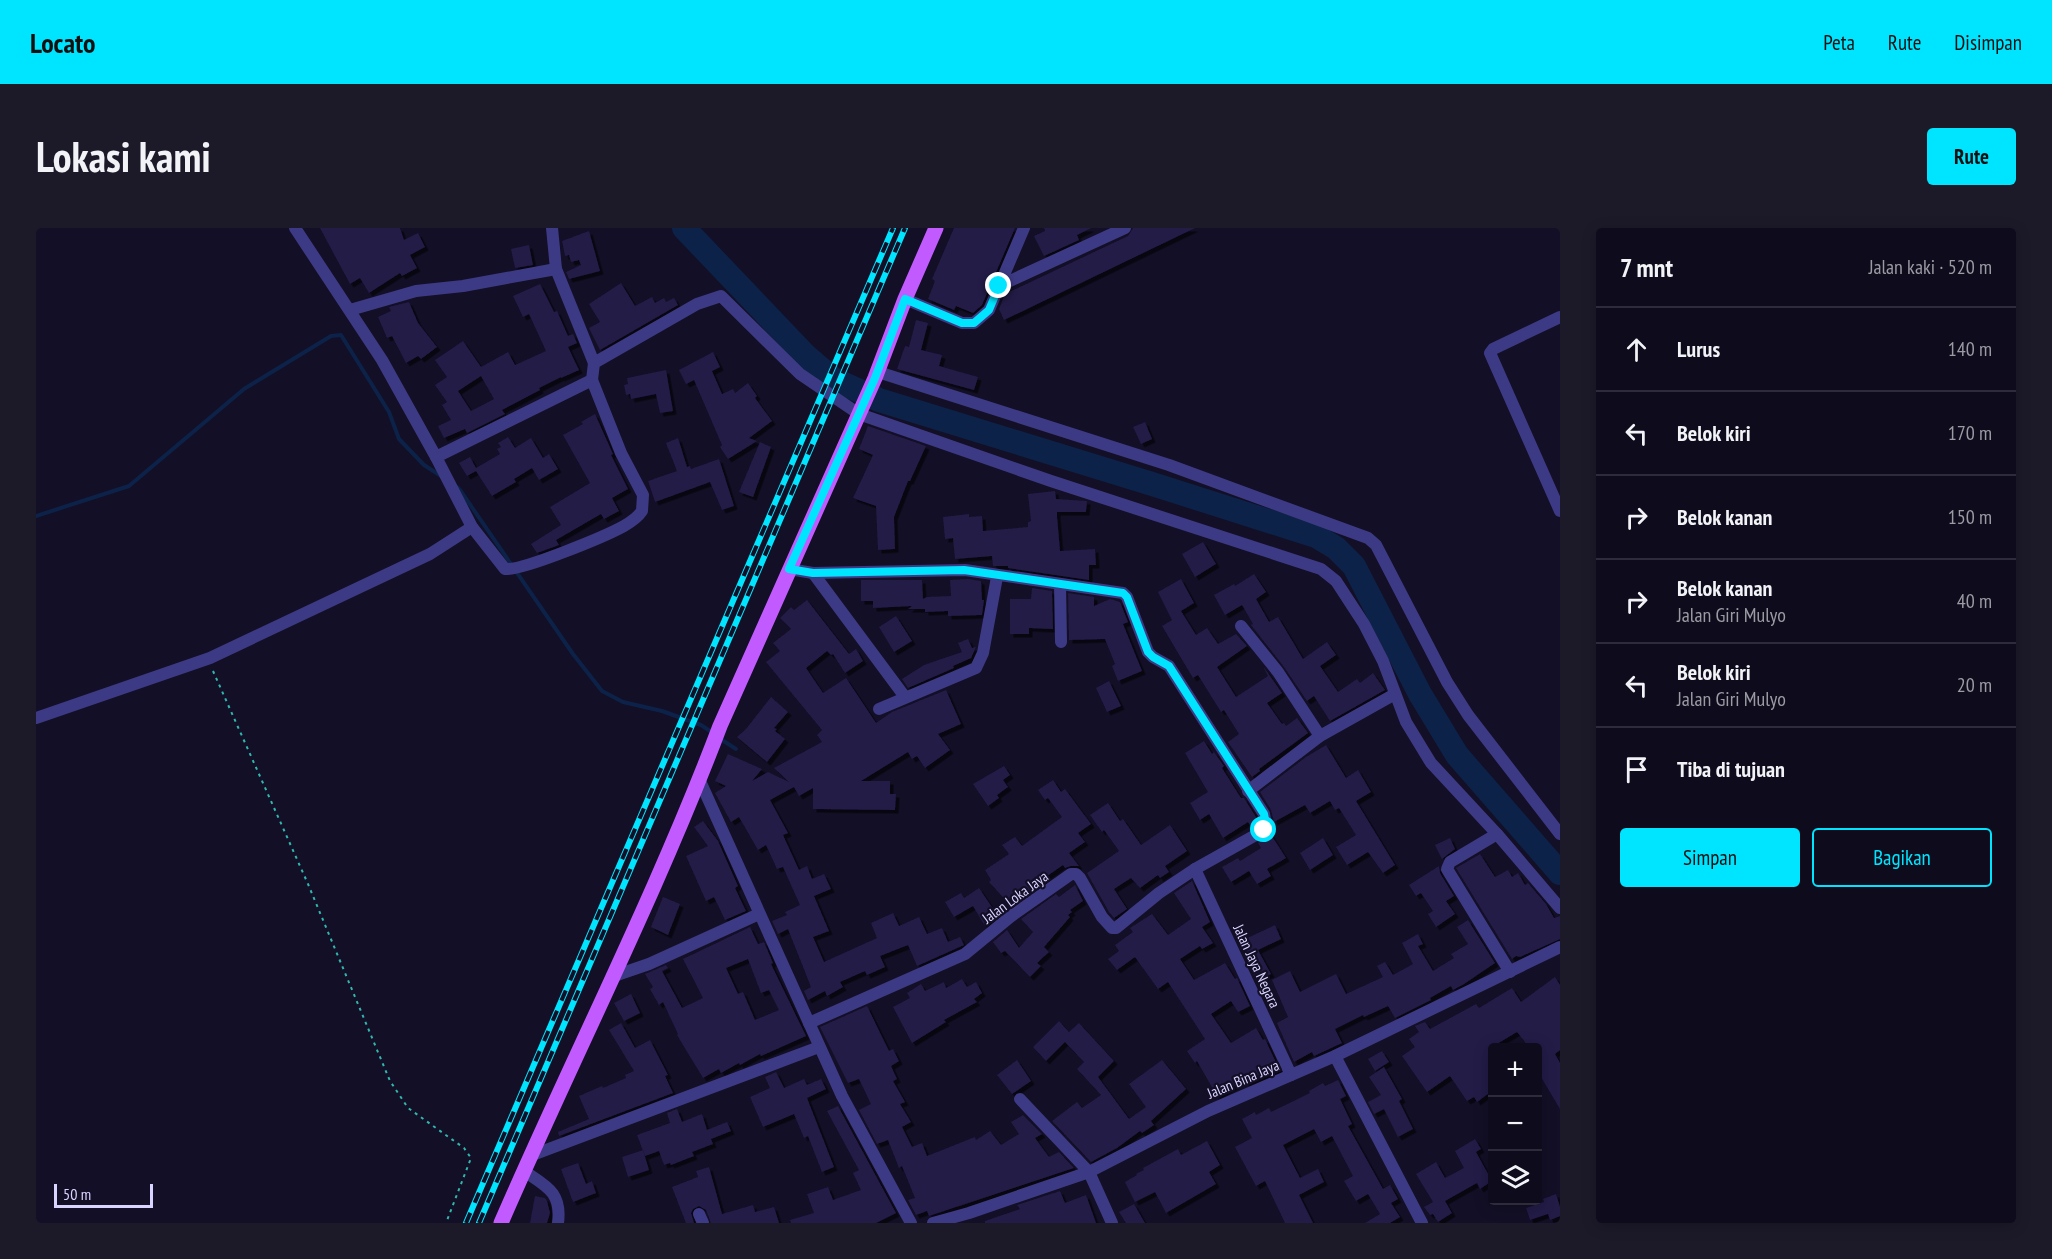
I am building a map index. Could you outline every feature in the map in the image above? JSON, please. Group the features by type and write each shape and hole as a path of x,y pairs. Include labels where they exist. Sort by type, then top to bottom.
{"main road":[{"path":"501,1223 615,975 700,781 720,726 877,375 905,299 936,228"}],"street":[{"path":"295,228 382,360 472,527 505,569 515,568 622,527 642,511 643,495 621,453 592,380 594,363 556,269 552,228"},
{"path":"905,299 962,323 974,323 989,310 1024,228"},
{"path":"999,286 1125,228"},
{"path":"350,310 416,291 463,286 556,269"},
{"path":"594,363 697,304 721,296 800,374 860,410 1051,482 1321,569 1336,581 1364,624 1383,661 1406,722 1431,763 1497,834 1560,908"},
{"path":"1560,317 1493,349 1490,353 1560,511"},
{"path":"877,375 1169,465 1368,538 1376,545 1452,691 1560,834"},
{"path":"436,457 592,380"},
{"path":"36,718 210,658 430,554 472,527"},
{"path":"789,569 813,573 964,570 1117,591 1127,597 1148,652 1169,666 1248,791 1320,736 1395,694"},
{"path":"813,573 905,697"},
{"path":"879,709 976,668 982,653 997,576"},
{"path":"1060,584 1061,642"},
{"path":"1241,626 1278,672 1320,736"},
{"path":"700,781 842,1096 911,1223"},
{"name":"Jalan Loka Jaya","path":"809,1023 965,954 1010,917 1071,874 1076,874 1080,878 1102,917 1114,928 1195,869 1261,832 1266,824 1264,814 1248,791"},
{"path":"1497,834 1450,862 1447,869 1510,972"},
{"name":"Jalan Jaya Negara","path":"1195,869 1292,1075"},
{"path":"615,975 649,964 759,914"},
{"name":"Jalan Bina Jaya","path":"933,1223 1089,1172 1208,1111 1335,1056 1560,947"},
{"path":"530,1156 819,1047"},
{"path":"1335,1056 1422,1223"},
{"path":"1020,1099 1089,1172 1112,1223"},
{"path":"524,1171 554,1192 560,1211 558,1223"}],"path":[{"path":"210,658 390,1081 408,1108 464,1148 471,1158 446,1223"}],"building":[{"path":"320,228 400,228 404,240 418,233 425,247 410,255 417,268 402,276 400,273 369,293 360,278 350,284"},
{"path":"954,228 1015,228 982,305 973,313 956,306 954,310 928,299 935,281 932,279"},
{"path":"1044,228 1091,228 1077,235 1079,240 1044,256 1034,236 1045,231"},
{"path":"1133,228 1195,228 1004,320 999,309 1005,294 1128,236"},
{"path":"589,231 600,271 569,279 566,272 581,265 579,260 571,262 569,255 565,256 562,241"},
{"path":"529,245 533,265 515,268 511,249"},
{"path":"621,283 635,306 652,297 655,303 664,298 666,302 674,298 678,305 600,350 589,328 600,322 589,304"},
{"path":"540,284 554,312 557,311 568,336 573,334 577,343 568,347 579,370 539,388 540,390 502,410 505,414 467,433 465,429 444,438 438,426 451,420 442,405 447,402 435,385 447,377 435,360 463,341 481,367 508,352 515,365 546,351 529,314 523,317 513,296","holes":["481,376 494,399 471,411 458,391"]},
{"path":"409,302 418,323 437,347 421,359 418,356 406,363 392,336 387,338 378,317 391,311 389,307"},
{"path":"916,320 928,323 921,350 942,355 939,366 978,377 974,390 897,369 905,346 909,347"},
{"path":"713,352 720,367 712,371 722,394 733,389 735,393 748,383 757,396 755,398 772,421 749,438 757,441 728,459 720,447 722,445 694,380 686,384 679,370"},
{"path":"666,370 673,411 660,413 656,394 631,399 630,394 626,395 624,385 628,384 627,378"},
{"path":"595,414 613,454 611,455 628,489 612,498 619,511 604,519 601,514 556,540 559,545 537,553 531,544 561,525 550,507 590,483 563,435"},
{"path":"1145,422 1152,439 1141,444 1133,427"},
{"path":"868,426 926,446 908,481 894,517 895,549 878,550 876,506 853,498 873,455 859,449"},
{"path":"508,437 515,448 531,438 543,458 549,454 558,469 539,480 532,468 514,479 516,482 492,496 476,471 467,476 459,463 470,457 476,468 500,454 497,449 501,447 498,443"},
{"path":"678,438 687,467 690,466 691,469 719,459 734,506 722,510 710,482 655,502 648,481 677,471 666,443"},
{"path":"760,442 771,447 753,497 739,492"},
{"path":"1055,491 1056,499 1087,501 1086,512 1057,512 1057,516 1060,551 1095,549 1096,565 1089,565 1089,580 1008,568 1008,566 993,566 992,556 955,559 953,538 945,539 943,517 969,514 969,517 982,516 983,531 1028,527 1028,522 1031,521 1028,494"},
{"path":"1203,542 1216,564 1195,577 1182,554"},
{"path":"1254,574 1266,592 1256,599 1269,622 1278,617 1303,659 1327,642 1336,655 1320,666 1338,692 1357,679 1360,683 1373,673 1385,690 1330,721 1314,696 1307,701 1251,625 1253,624 1242,605 1225,615 1214,595"},
{"path":"1181,579 1194,603 1181,611 1196,635 1207,628 1218,644 1236,634 1247,646 1217,667 1236,697 1268,676 1263,666 1282,693 1267,703 1282,724 1286,726 1297,718 1308,733 1259,769 1260,771 1252,777 1228,742 1239,734 1224,710 1221,712 1198,675 1193,678 1162,626 1172,620 1158,592"},
{"path":"861,580 922,580 923,599 951,596 950,580 981,581 982,600 984,600 982,615 948,616 948,611 925,612 925,609 908,609 912,606 873,608 873,601 861,601"},
{"path":"1032,588 1052,591 1053,629 1029,628 1029,634 1010,634 1010,599 1031,599"},
{"path":"1068,593 1094,597 1094,606 1110,599 1120,602 1128,622 1123,624 1142,671 1118,681 1112,666 1115,664 1105,639 1069,640"},
{"path":"807,600 849,654 856,649 863,661 845,673 833,654 827,651 806,668 823,693 846,678 876,723 892,712 946,690 961,724 938,734 950,750 925,768 917,756 912,759 908,752 861,781 890,781 890,794 896,794 895,810 813,809 813,788 799,796 794,787 770,800 788,833 783,835 799,870 807,866 812,879 824,874 831,889 814,896 829,931 813,937 824,962 877,938 871,923 893,913 899,926 919,917 927,934 942,928 948,942 960,937 964,945 917,966 908,945 880,956 885,967 867,975 865,971 840,982 843,987 827,996 825,991 808,1000 804,991 811,987 788,929 778,934 772,921 787,915 785,912 800,905 783,867 777,869 766,845 758,850 739,817 731,822 715,793 726,786 715,781 728,754 762,769 752,781 768,772 789,782 774,768 822,742 817,735 822,730 766,662 780,651 773,643 791,629 780,618 791,607 794,610"},
{"path":"896,616 912,641 894,652 879,627"},
{"path":"968,639 972,648 976,647 971,658 908,688 902,679 924,665 962,652 958,643"},
{"path":"1109,681 1121,706 1107,712 1096,688"},
{"path":"771,697 788,712 774,728 785,739 767,762 737,737"},
{"path":"1204,741 1212,754 1214,752 1224,766 1222,768 1256,817 1257,822 1252,828 1248,822 1223,838 1209,814 1200,820 1190,803 1208,792 1185,753"},
{"path":"1326,745 1346,778 1358,770 1371,792 1356,801 1395,865 1383,873 1368,852 1347,865 1336,847 1356,835 1339,808 1335,810 1330,801 1310,813 1305,805 1274,822 1271,810 1260,792 1306,757"},
{"path":"1004,766 1010,775 1003,780 1008,787 988,806 973,784"},
{"path":"1053,780 1061,792 1065,789 1091,824 1078,833 1085,842 1069,853 1079,866 1065,868 1063,865 1043,879 1046,882 1011,906 989,882 991,880 985,870 1009,854 1002,845 1015,837 1022,846 1062,817 1048,798 1045,800 1038,790"},
{"path":"1108,803 1120,821 1123,819 1141,845 1170,825 1187,851 1165,866 1169,872 1160,878 1158,875 1140,888 1131,878 1114,889 1127,909 1114,918 1087,873 1119,851 1090,815"},
{"path":"703,821 718,841 738,886 735,888 746,911 725,920 714,897 706,901 686,856 708,846 694,827"},
{"path":"1270,833 1286,858 1267,869 1271,876 1257,884 1249,871 1231,882 1222,867 1238,858 1240,861 1261,848 1258,843"},
{"path":"1323,838 1333,855 1310,870 1300,853"},
{"path":"1450,838 1455,849 1442,859 1435,845"},
{"path":"1480,854 1495,877 1508,870 1512,877 1518,873 1525,885 1528,883 1546,904 1554,918 1560,916 1560,939 1512,959 1456,868"},
{"path":"1439,866 1440,873 1454,896 1446,901 1455,914 1436,927 1428,914 1433,911 1421,893 1416,896 1409,885"},
{"path":"1192,881 1210,922 1202,927 1213,943 1202,949 1200,946 1180,959 1194,980 1225,963 1235,979 1237,978 1250,1006 1238,1012 1231,1001 1211,1014 1231,1043 1256,1028 1263,1040 1265,1039 1280,1071 1273,1072 1247,1085 1245,1080 1217,1096 1197,1061 1195,1063 1187,1051 1205,1039 1168,982 1158,989 1135,957 1117,970 1108,959 1119,951 1115,945 1133,932 1130,928 1152,914 1168,935 1191,919 1174,893"},
{"path":"1075,885 1083,901 1070,910 1072,912 1068,915 1070,917 1044,947 1049,952 1037,963 1041,966 1030,977 1005,951 1001,953 993,942 1007,930 1019,948 1033,932 1021,919 1056,894 1059,897"},
{"path":"979,888 998,916 985,926 973,906 954,917 945,902 961,893 964,898"},
{"path":"663,897 680,904 668,935 651,927"},
{"path":"1468,920 1495,963 1464,984 1453,990 1451,986 1430,998 1431,1000 1395,1018 1388,1006 1364,1017 1363,1015 1335,1029 1342,1043 1314,1056 1312,1052 1294,1062 1277,1023 1288,1017 1272,980 1290,971 1300,992 1336,974 1346,994 1383,977 1377,966 1385,962 1393,975 1413,964 1402,943 1418,934 1423,944 1418,946 1433,971 1454,958 1451,954 1468,944 1457,927"},
{"path":"1275,925 1281,939 1258,950 1271,974 1256,981 1251,969 1253,967 1241,941"},
{"path":"750,927 758,944 764,942 773,963 771,964 806,1036 761,1056 760,1054 740,1065 739,1063 721,1073 719,1069 703,1078 677,1035 663,1002 659,1005 650,989 653,987 645,974 666,965 668,968 662,971 682,1008 703,998 683,959","holes":["748,959 761,993 769,990 779,1010 755,1020 743,992 738,994 726,968"]},
{"path":"1555,977 1560,985 1560,1050 1555,1054 1560,1063 1560,1109 1542,1079 1542,1043 1526,1043 1517,1032 1499,1043 1488,1043 1488,1094 1477,1102 1474,1097 1467,1101 1450,1076 1427,1092 1402,1056 1415,1047 1409,1039 1419,1032 1415,1026 1425,1022 1430,1029 1476,1004 1479,1008 1512,988 1521,1002"},
{"path":"962,979 967,987 976,982 982,993 974,999 977,1002 944,1020 946,1022 912,1043 893,1007 910,998 907,993 921,984 925,991 944,982 946,988"},
{"path":"631,994 640,1013 624,1021 614,1003"},
{"path":"867,1006 889,1051 893,1049 899,1061 891,1066 897,1079 893,1081 905,1102 900,1104 911,1122 902,1127 912,1147 922,1143 927,1156 975,1137 976,1140 990,1131 1001,1145 1019,1134 1011,1122 1023,1115 1042,1134 1035,1138 1049,1157 1059,1152 1074,1168 929,1216 927,1211 916,1215 908,1200 915,1198 902,1166 899,1168 888,1140 877,1144 859,1110 871,1104 859,1079 848,1083 820,1027"},
{"path":"1059,1021 1069,1032 1079,1023 1114,1061 1098,1077 1129,1119 1146,1107 1129,1084 1162,1060 1186,1089 1151,1121 1154,1125 1142,1133 1140,1131 1117,1148 1091,1162 1052,1121 1077,1102 1082,1108 1101,1095 1077,1069 1084,1062 1065,1042 1046,1061 1033,1047"},
{"path":"621,1023 635,1048 650,1040 668,1075 665,1076 673,1093 559,1136 558,1132 589,1119 579,1096 626,1078 625,1075 634,1071 609,1030"},
{"path":"1382,1051 1389,1062 1375,1071 1368,1059"},
{"path":"1017,1060 1031,1081 1012,1094 997,1075"},
{"path":"1384,1067 1402,1099 1399,1101 1413,1129 1398,1137 1384,1109 1374,1114 1368,1102 1381,1095 1369,1077"},
{"path":"776,1072 784,1088 804,1079 807,1085 821,1079 826,1089 807,1098 834,1167 822,1172 808,1136 804,1138 794,1114 763,1127 750,1097 770,1088 765,1077"},
{"path":"1338,1080 1346,1096 1340,1099 1352,1124 1348,1126 1383,1189 1390,1185 1398,1199 1391,1203 1400,1217 1390,1223 1365,1223 1380,1214 1368,1194 1356,1201 1344,1181 1353,1176 1332,1136 1321,1142 1314,1129 1283,1145 1300,1178 1318,1169 1324,1182 1299,1195 1313,1223 1285,1223 1265,1181 1256,1186 1235,1147 1252,1138 1242,1119 1269,1108 1271,1112 1310,1093 1309,1091 1323,1083 1325,1086"},
{"path":"838,1106 896,1213 876,1223 791,1223 790,1220 814,1213 807,1194 828,1187 833,1200 861,1190 853,1173 859,1170 827,1111"},
{"path":"677,1109 682,1122 702,1114 707,1130 727,1122 731,1131 711,1139 713,1144 692,1152 694,1156 671,1165 670,1163 664,1165 659,1151 645,1156 637,1135 670,1123 667,1113"},
{"path":"1475,1139 1481,1149 1476,1152 1488,1174 1488,1184 1480,1189 1477,1183 1445,1201 1452,1213 1438,1222 1433,1214 1430,1215 1424,1207 1433,1202 1416,1174 1436,1162 1445,1178 1464,1168 1455,1151"},
{"path":"1207,1141 1220,1165 1209,1172 1216,1184 1166,1213 1155,1192 1135,1202 1125,1182 1144,1170 1143,1168 1178,1149 1181,1155"},
{"path":"643,1150 649,1170 628,1177 622,1157"},
{"path":"578,1163 586,1184 592,1181 596,1193 573,1202 561,1169"},
{"path":"709,1167 722,1214 753,1205 755,1212 774,1207 779,1223 711,1223 706,1210 699,1206 691,1213 694,1223 686,1223 672,1187 698,1177 696,1171"},
{"path":"1060,1191 1065,1203 1086,1195 1096,1223 985,1223 985,1221 1020,1209 1017,1205"},
{"path":"1556,1194 1560,1216 1550,1220 1548,1214 1530,1220 1526,1208 1542,1205 1543,1199"},
{"path":"535,1196 545,1198 547,1201 550,1213 547,1223 530,1223"},
{"path":"1134,1204 1145,1223 1126,1223 1119,1212"}],"waterway":[{"path":"684,228 806,356 833,379 879,400 1316,536 1336,548 1354,566 1420,694 1457,755 1560,873"},
{"path":"36,516 129,486 244,389 331,336 341,335 389,412 399,439 424,465 441,476"},
{"path":"457,487 573,654 602,691 623,702 662,711 701,725 713,733"},
{"path":"719,738 736,749"}],"railway":[{"path":"466,1223 893,228"},
{"path":"479,1223 905,228"}],"route":[{"path":"999,286 986,314 974,323 968,324 905,299 875,378 789,569 813,573 964,570 1123,593 1127,597 1149,655 1169,666 1264,814 1266,824 1264,830"}]}
